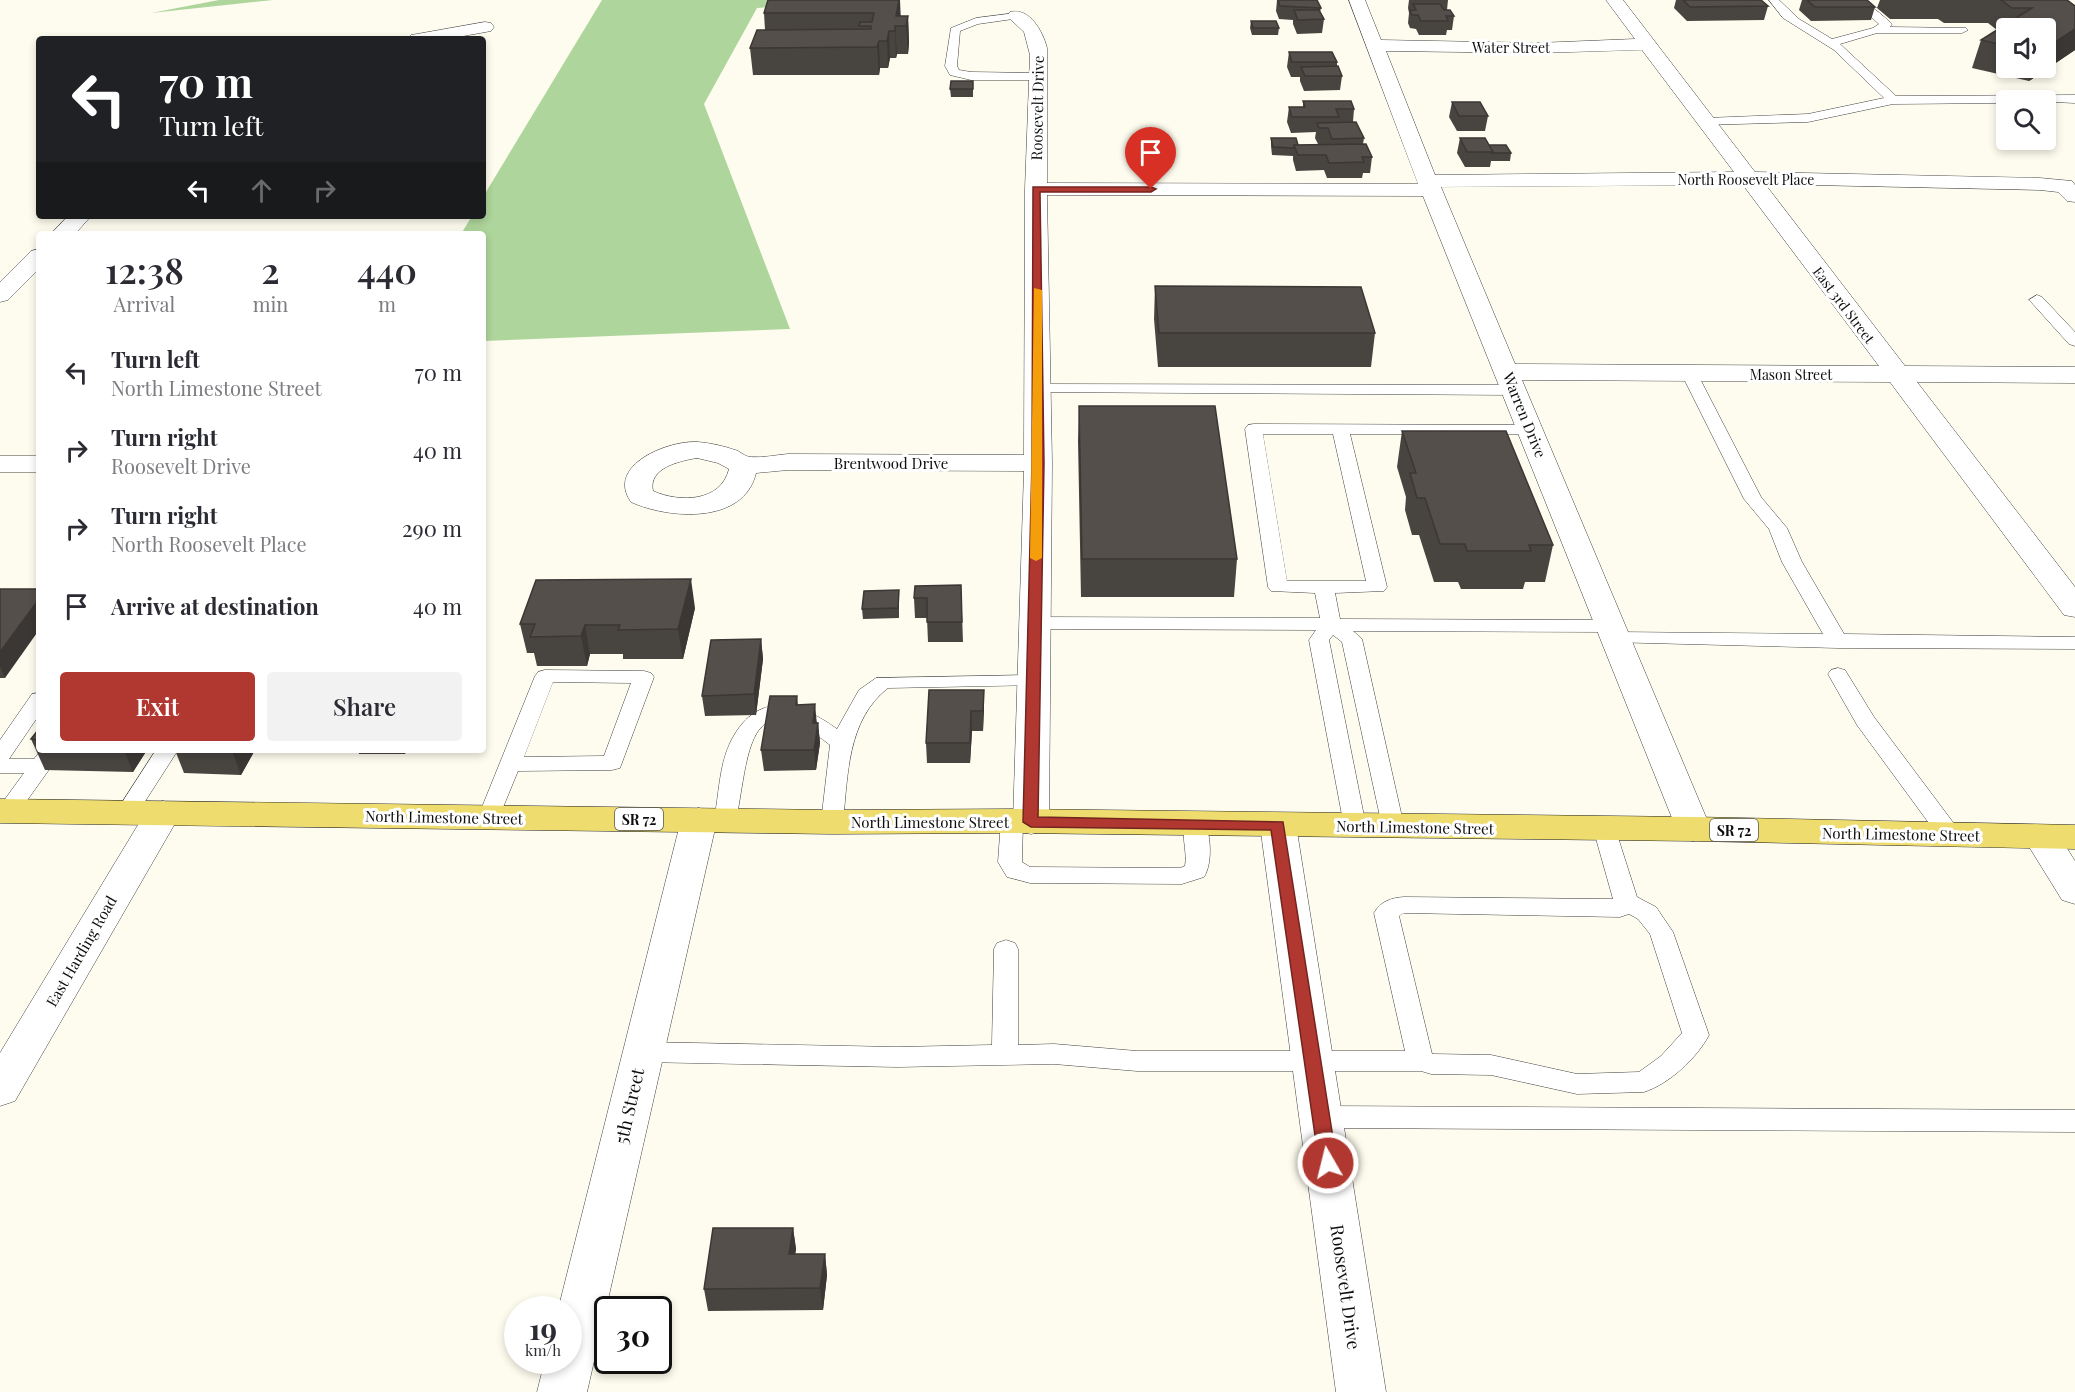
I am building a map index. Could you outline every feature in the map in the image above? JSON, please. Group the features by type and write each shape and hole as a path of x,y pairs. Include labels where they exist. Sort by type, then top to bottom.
{"main road":[{"name":"North Limestone Street","path":"4,811 145,803 489,817 1693,829 2058,837"}],"street":[{"name":"Warren Drive","path":"1357,0 1430,186 1693,829"},
{"name":"East 3rd Street","path":"1614,0 1896,375 2075,608"},
{"name":"Roosevelt Drive","path":"1016,15 1030,27 1036,36 1039,55 1036,189 1038,463 1035,623 1021,822"},
{"path":"434,36 485,27"},
{"name":"Water Street","path":"1374,45 1537,48 1647,44"},
{"name":"North Roosevelt Place","path":"1036,189 1430,186 1749,178 2069,191"},
{"path":"65,231 77,219"},
{"path":"0,262 36,259"},
{"path":"5,290 36,259"},
{"path":"5,290 36,286"},
{"name":"Mason Street","path":"1511,381 1689,373 2075,375"},
{"name":"Brentwood Drive","path":"744,466 788,462 1038,463"},
{"path":"0,464 36,464"},
{"name":"East Harding Road","path":"0,1089 11,1049 145,803"},
{"name":"5th Street","path":"562,1392 642,1052 712,820"},
{"name":"Roosevelt Drive","path":"1278,825 1361,1392"},
{"path":"2058,837 2075,891"}],"lane":[{"path":"1774,0 1798,25 1830,43 1893,100"},
{"path":"1854,1 1886,24 1877,30"},
{"path":"1854,1 1878,3"},
{"path":"1016,15 963,24 955,30 951,66 954,72 971,76 1038,77"},
{"path":"1830,43 1877,30 1962,30"},
{"path":"1706,122 1808,118 1893,100 2075,99"},
{"path":"2037,300 2075,340"},
{"path":"1689,373 1753,499 1778,528 1792,562 1838,642"},
{"path":"1038,389 1511,381"},
{"path":"1340,429 1377,587 1278,587 1254,429 1340,429 1531,429"},
{"path":"1324,587 1331,625 1352,639 1393,826"},
{"path":"1035,623 1331,625 1614,632 1838,642 2075,643"},
{"path":"1331,625 1319,640 1355,826"},
{"path":"1838,674 1865,720 1950,835"},
{"path":"489,817 510,764 545,676 644,677 612,763 510,764"},
{"path":"1327,679 1361,679"},
{"path":"832,822 841,743 866,695 883,682 1032,681"},
{"path":"0,756 36,703"},
{"path":"712,820 740,745 751,726 764,714 783,712 801,714 819,724 841,743"},
{"path":"145,803 166,753"},
{"path":"0,766 48,756"},
{"path":"4,811 48,756"},
{"path":"1021,822 1010,862 1015,871 1030,875 1182,876 1196,871 1198,860 1195,824"},
{"path":"642,1052 897,1057 1054,1054 1137,1061 1421,1061 1491,1065 1577,1084 1644,1082 1670,1063 1696,1035 1661,932 1647,913 1626,902 1604,828"},
{"path":"1421,1061 1386,913 1395,906 1435,904 1620,908 1626,902"},
{"path":"1005,1055 1006,949"},
{"path":"1321,1117 2075,1121"}],"green space":[{"path":"219,0 273,0 151,13"},
{"path":"602,0 860,0 757,8 704,104 790,329 486,341 486,231 463,231 470,219 486,219 486,192"}],"building":[{"path":"768,0 899,0 896,16 908,16 906,26 895,26 895,31 889,31 887,41 879,41 877,47 750,48 757,30 871,29 871,26 859,26 860,22 872,22 874,13 764,13"},
{"path":"1278,0 1317,0 1321,8 1280,6"},
{"path":"1683,0 1761,0 1768,6 1690,7"},
{"path":"1807,0 1867,0 1875,7 1815,7"},
{"path":"2001,0 2067,0 2075,6 2075,29 2056,41 2056,18 2016,18 2032,8 2012,8"},
{"path":"1413,4 1440,4 1444,10 1450,10 1454,16 1446,16 1448,21 1421,21 1418,15 1412,15 1410,10 1416,10"},
{"path":"1294,10 1319,10 1324,19 1298,20"},
{"path":"1251,21 1276,21 1279,28 1253,28"},
{"path":"1996,31 1996,43 1981,40"},
{"path":"1289,52 1332,52 1337,62 1292,62"},
{"path":"1338,66 1342,76 1305,76 1301,67"},
{"path":"951,81 973,81 973,89 950,89"},
{"path":"1303,101 1351,101 1354,109 1336,109 1339,117 1292,117 1289,107 1305,107"},
{"path":"1452,102 1480,102 1488,116 1459,116"},
{"path":"1356,122 1364,138 1332,139 1328,128 1319,128 1317,123"},
{"path":"1271,138 1296,138 1298,145 1294,145 1294,148 1273,147"},
{"path":"1460,138 1485,138 1493,152 1467,152"},
{"path":"1366,144 1372,157 1362,157 1364,162 1329,163 1326,155 1298,155 1294,145"},
{"path":"1489,145 1506,145 1511,153 1492,153"},
{"path":"1155,286 1361,287 1375,333 1159,333"},
{"path":"1079,406 1215,406 1237,559 1082,559"},
{"path":"1402,431 1506,431 1553,545 1529,545 1531,551 1467,551 1465,544 1440,544 1425,498 1417,498 1410,473 1416,473"},
{"path":"691,579 678,629 618,630 620,625 585,625 581,636 530,637 535,624 520,624 536,580"},
{"path":"961,585 962,622 927,622 927,598 914,598 915,586"},
{"path":"0,589 36,589 36,603 0,652"},
{"path":"899,590 898,608 862,609 864,591"},
{"path":"761,639 754,694 702,696 711,640"},
{"path":"929,690 984,690 983,711 971,711 970,743 926,743"},
{"path":"770,696 797,696 796,705 815,704 813,723 818,723 814,750 761,750"},
{"path":"713,1228 793,1228 789,1254 825,1254 820,1288 704,1289"}],"slow traffic":[{"path":"1036,558 1038,290"}],"route":[{"path":"1151,189 1036,189 1038,463 1031,822 1278,825 1328,1163"}]}
